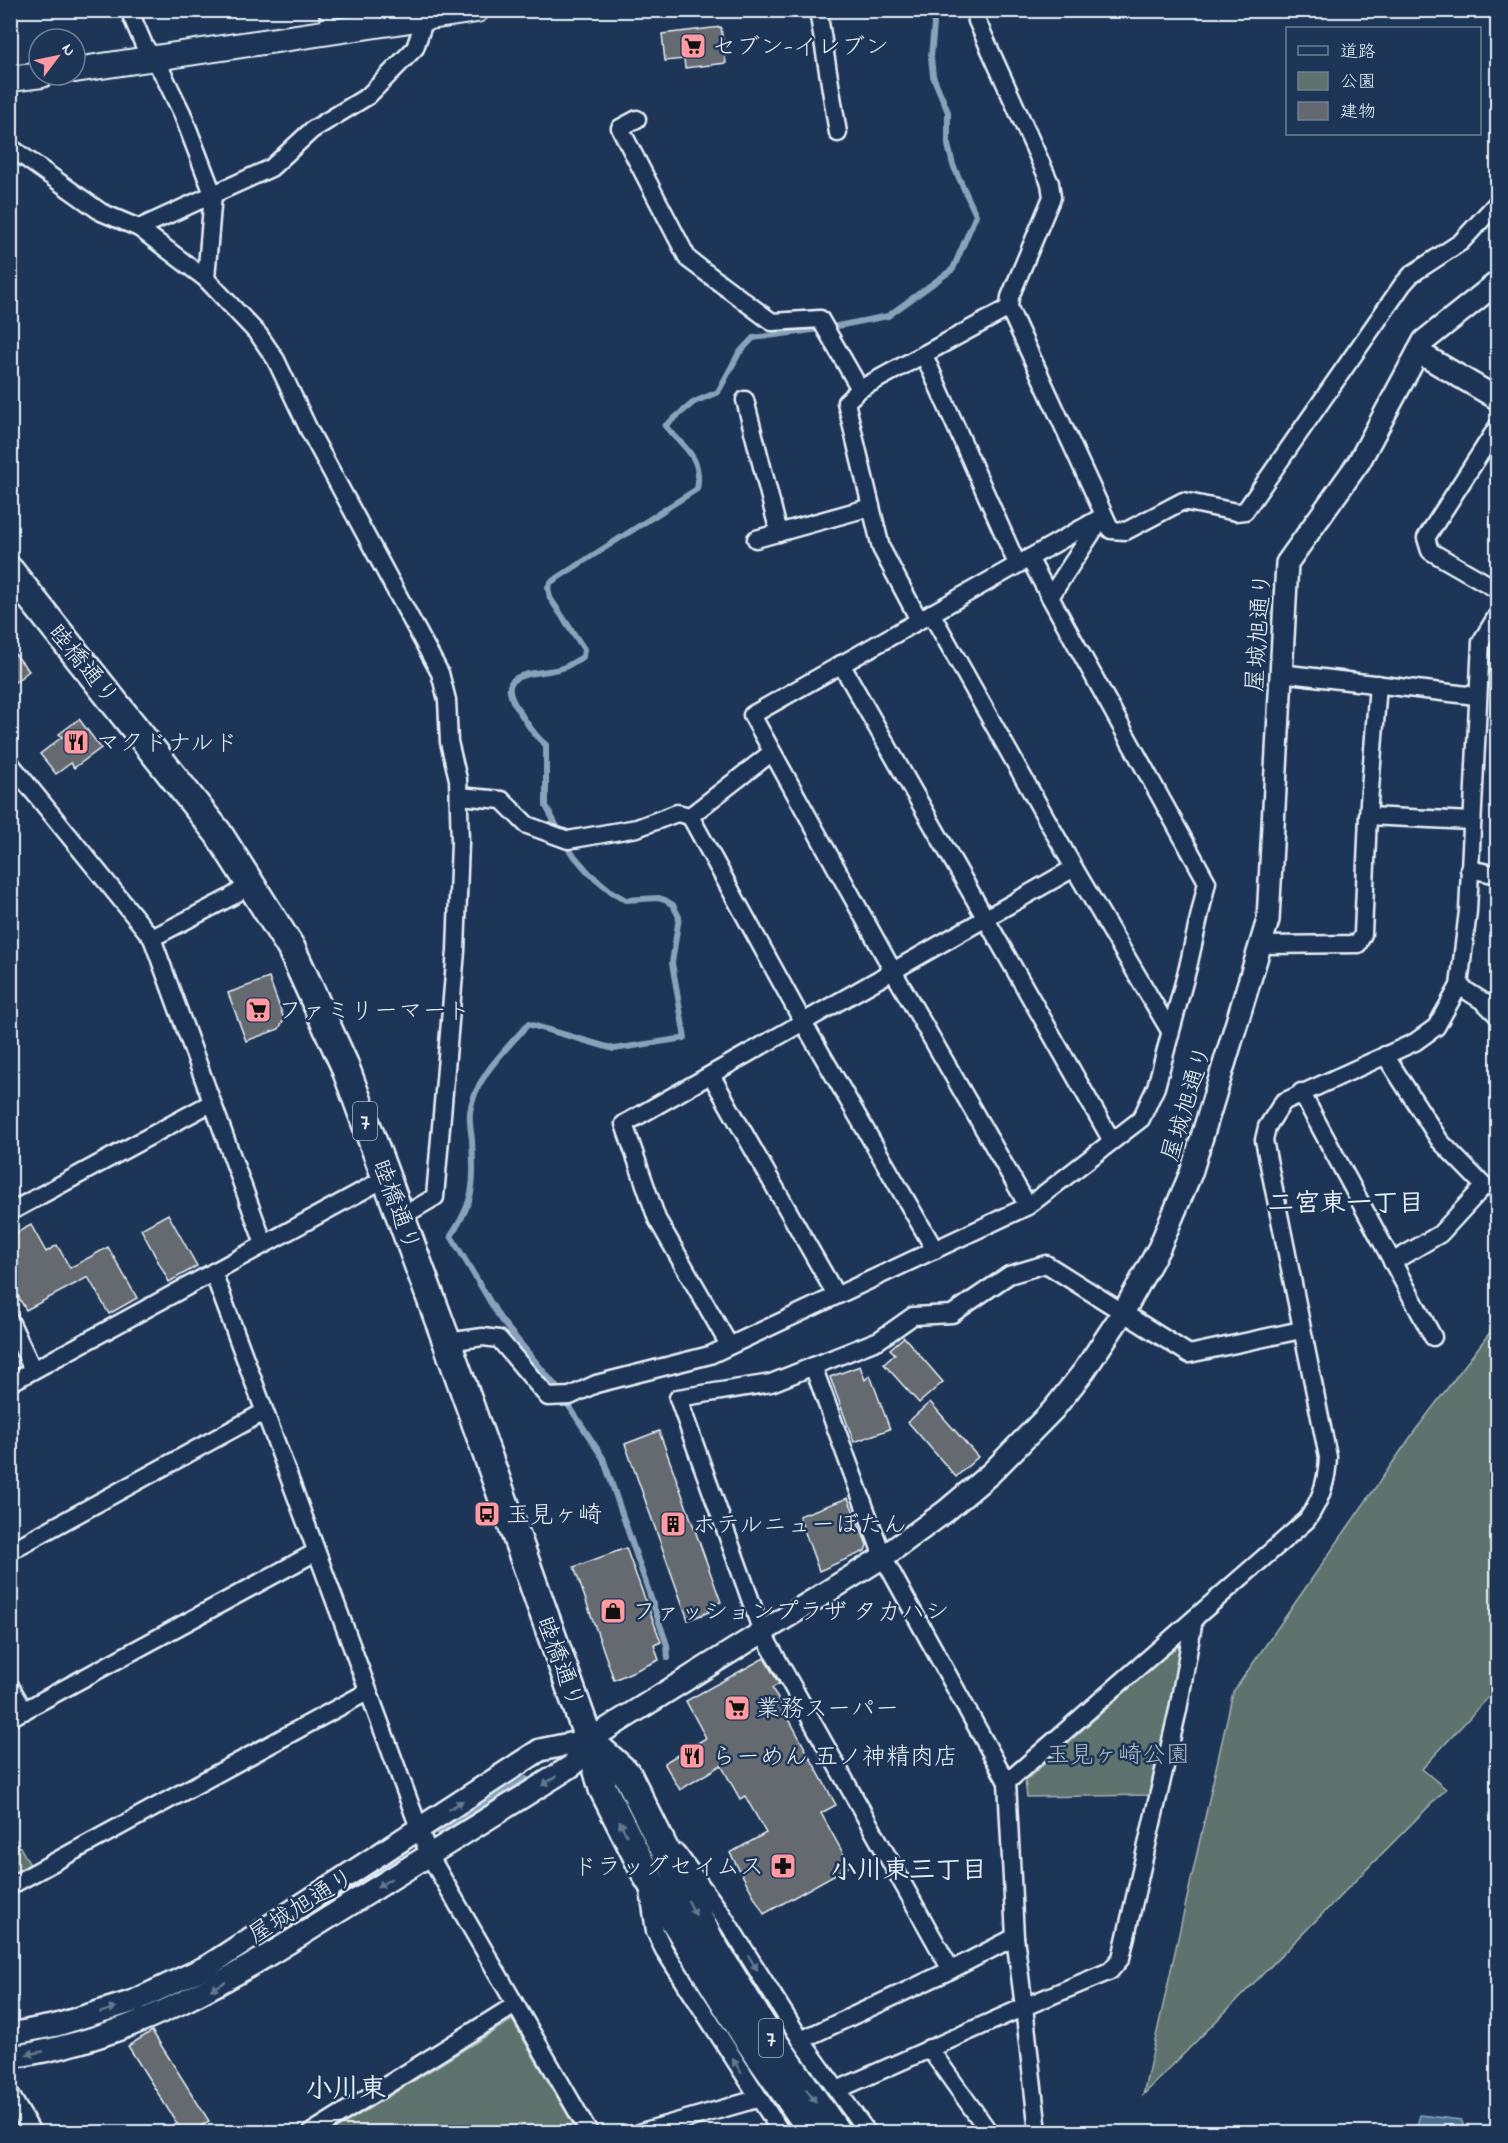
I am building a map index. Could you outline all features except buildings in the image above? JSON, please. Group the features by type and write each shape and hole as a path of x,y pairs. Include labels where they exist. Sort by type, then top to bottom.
{"main road":[{"path":"87,68 153,60 329,22 426,19 477,10"},
{"path":"10,79 27,77"},
{"name":"睦橋通り","path":"13,578 183,787 252,882 291,948 323,1014 401,1217 590,1740 603,1789 647,1876 761,2024 836,2133"},
{"name":"睦橋通り","path":"590,1740 627,1774 649,1818 701,1947 747,2038 813,2133"}],"street":[{"path":"129,10 182,113 213,194 206,279"},
{"path":"818,10 838,134"},
{"path":"975,10 977,21 1050,183 1052,197 1010,297 1009,308 1111,530 1126,531 1183,501 1236,512 1245,511 1403,284 1412,274 1461,242 1497,202"},
{"path":"139,228 271,168 312,130 368,96 415,48 426,19"},
{"path":"638,118 620,128 688,259 772,322 820,319 860,389"},
{"path":"10,147 101,212 139,228 206,279 259,334 276,360 309,430 440,673 447,700 449,742 459,796 456,951 435,1197 401,1217"},
{"name":"屋城旭通り","path":"10,2034 57,2025 134,2001 208,1966 540,1750 590,1740 883,1557 946,1511 1020,1445 1083,1371 1124,1311 1159,1248 1191,1173 1269,920 1287,563 1359,462 1424,341 1497,282"},
{"path":"1009,308 860,389 846,402 881,548 925,617 1170,1031"},
{"path":"1418,352 1497,399"},
{"path":"447,1342 483,1337 499,1339 548,1397 565,1397 596,1384 710,1355 1028,1206 1141,1119 1150,1104 1207,882 1050,597 1023,561 924,355"},
{"path":"745,400 779,533"},
{"path":"1497,426 1426,538 1430,551 1497,590"},
{"path":"756,539 871,507"},
{"path":"1028,1206 893,971 752,716 1103,516"},
{"path":"1050,597 1103,516"},
{"path":"1007,1782 1307,1520 1320,1499 1327,1479 1328,1456 1264,1140 1276,1109 1301,1092 1415,1042 1436,1027 1459,986 1464,958 1476,696 1481,642 1497,614"},
{"path":"841,664 1112,1142"},
{"path":"1280,673 1476,696"},
{"path":"1261,945 1358,944 1363,934 1368,816 1378,684"},
{"path":"690,816 771,753"},
{"path":"10,763 152,938 264,1244"},
{"path":"459,796 502,800 527,825 568,840 637,828 677,813 690,816 803,1023 934,1250"},
{"path":"1368,816 1471,821"},
{"path":"729,1345 657,1219 624,1124 1074,868"},
{"path":"1469,869 1497,875"},
{"path":"152,938 231,897 252,882"},
{"path":"1459,986 1484,1002 1497,1016"},
{"path":"1385,1055 1440,1141 1484,1186 1440,1234 1392,1262"},
{"path":"711,1075 836,1295"},
{"path":"1301,1092 1433,1337"},
{"path":"10,1212 211,1102"},
{"path":"10,1383 386,1178"},
{"path":"951,1970 762,1632 678,1398 771,1383 879,1340 913,1316 952,1314 1009,1275 1046,1264 1189,1354 1301,1330"},
{"path":"213,1272 429,1855 589,2133"},
{"path":"10,1321 33,1370"},
{"path":"813,1366 883,1557 1007,1782 1015,1937 1038,2133"},
{"path":"10,1551 264,1412"},
{"path":"10,1686 17,1714 316,1552"},
{"path":"837,2090 1110,1971 1120,1958 1178,1710 1194,1619"},
{"path":"10,1886 367,1692"},
{"name":"屋城旭通り","path":"10,2057 92,2039 171,2009 231,1979 573,1765 590,1740"},
{"path":"649,1818 722,1914 801,2040 867,2133"},
{"path":"647,1876 651,1912 664,1950 757,2099 781,2133"},
{"path":"801,2040 951,1970 1015,1937"},
{"path":"312,2133 515,2005"},
{"path":"929,2048 989,2133"},
{"path":"10,2094 32,2133"},
{"path":"641,2133 757,2099"}],"green space":[{"path":"1497,1323 1497,1688 1422,1769 1446,1789 1143,2095 1233,1692 1414,1432"},
{"name":"玉見ヶ崎公園","path":"1177,1646 1187,1650 1150,1795 1027,1797 1025,1781"},
{"path":"10,1829 30,1865 11,1875 10,1875"},
{"path":"512,2020 578,2132 331,2132"}],"water":[{"path":"1420,2115 1461,2120 1467,2132 1415,2132"}],"waterway":[{"path":"668,1658 667,1645 603,1458 558,1389 501,1320 451,1236 465,1211 472,1190 470,1115 473,1099 493,1064 528,1024 614,1049 685,1038 672,963 679,917 673,905 665,900 658,898 626,900 612,892 589,873 570,851 546,806 546,745 533,732 517,708 510,686 514,679 532,673 562,668 583,657 584,649 550,598 548,587 551,582 697,489 695,461 665,426 694,402 718,392 739,353 753,338 827,328 888,316 953,269 976,215 953,165 948,145 948,112 933,76 932,10"},
{"path":"439,1833 526,1779"},
{"path":"261,1944 406,1854"},
{"path":"58,2036 139,2009"}],"place":[{"name":"セブン-イレブン","path":"693,46"},
{"name":"マクドナルド","path":"76,742"},
{"name":"ファミリーマート","path":"258,1010"},
{"name":"玉見ヶ崎","path":"487,1514"},
{"name":"ホテルニューぼたん","path":"673,1524"},
{"name":"ファッションプラザ タカハシ","path":"613,1611"},
{"name":"業務スーパー","path":"737,1708"},
{"name":"らーめん 五ノ神精肉店","path":"692,1756"},
{"name":"ドラッグセイムス","path":"783,1866"}],"district":[{"name":"二宮東一丁目","path":"1346,1202"},
{"name":"小川東三丁目","path":"909,1869"},
{"name":"小川東","path":"346,2088"}]}
